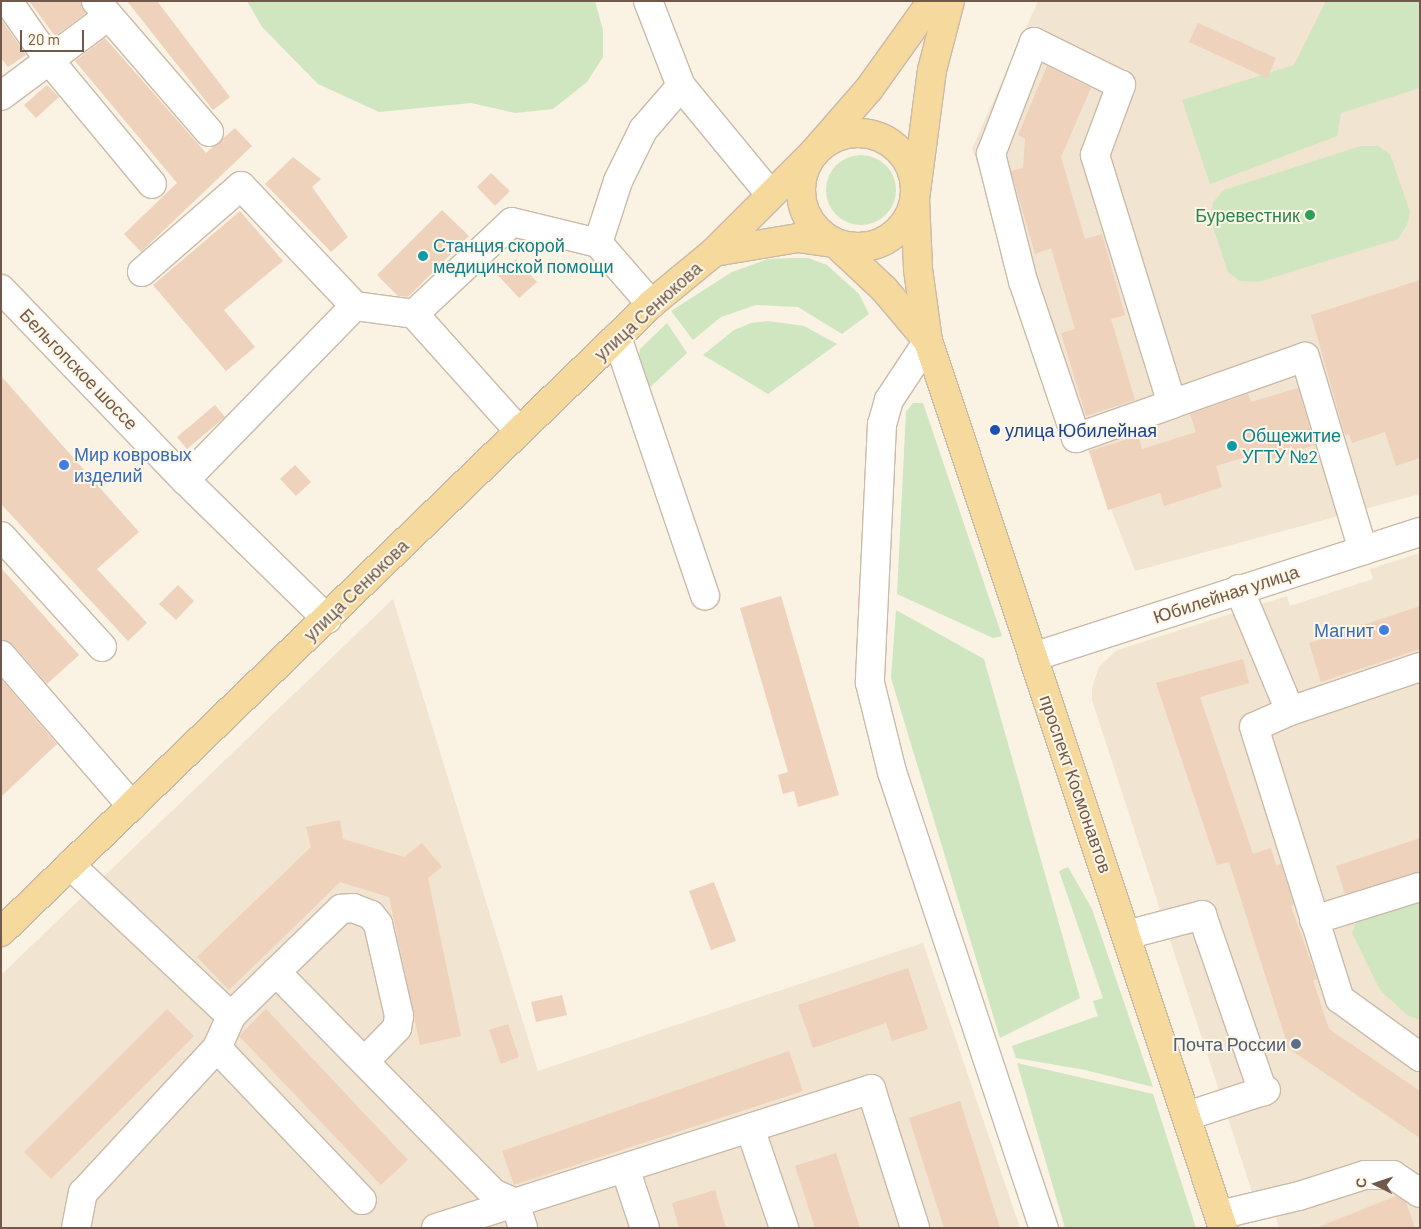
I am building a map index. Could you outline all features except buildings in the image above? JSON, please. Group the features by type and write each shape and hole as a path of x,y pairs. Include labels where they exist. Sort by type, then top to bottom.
{"main road":[{"name":"улица Сенюкова","path":"1,932 327,619 650,304 714,252 814,152 869,90 932,1"},
{"name":"улица Сенюкова","path":"714,252 798,238 835,242 862,248 881,244 898,233 909,217 915,199 932,70 950,1"},
{"name":"улица Сенюкова","path":"835,242 811,224 802,206 803,177 814,152 829,141 846,134 864,133 882,138 898,148 909,163 915,180 915,199"},
{"name":"проспект Космонавтов","path":"915,199 918,269 928,341 1221,1221"},
{"name":"проспект Космонавтов","path":"835,242 884,289 928,341"}],"street":[{"path":"8,1 49,60 152,184"},
{"path":"648,1 681,86 771,195"},
{"path":"1,96 49,60 101,9 209,132"},
{"path":"1172,404 1095,155 1121,85 1034,42 991,154 1023,281 1076,438 1305,357 1364,550"},
{"path":"598,243 618,181 643,130 681,86"},
{"path":"142,272 241,186 355,306 414,314 520,431"},
{"path":"414,314 512,222 598,243 650,304"},
{"name":"Бельгопское шоссе","path":"1,289 185,480 327,619"},
{"path":"185,480 355,306"},
{"path":"616,337 705,595"},
{"path":"928,341 889,400 882,424 870,683 892,772 1044,1228"},
{"name":"Юбилейная улица","path":"1033,657 1420,532"},
{"path":"1,536 102,647"},
{"path":"1239,589 1290,711"},
{"path":"1,655 132,806"},
{"path":"1420,667 1290,711 1254,727 1340,999 1420,1057"},
{"path":"70,865 231,1016"},
{"path":"1314,920 1420,887"},
{"path":"76,1228 83,1193 217,1048 231,1016 341,909 353,908 371,915 378,924 399,1016 397,1028 365,1061"},
{"path":"1126,935 1202,915 1264,1091 1187,1116"},
{"path":"276,972 493,1193 519,1215"},
{"path":"217,1048 362,1200"},
{"path":"436,1228 519,1215 625,1168 871,1089 915,1228"},
{"path":"750,1128 784,1228"},
{"path":"625,1168 645,1228"},
{"path":"1221,1221 1365,1174 1393,1175 1420,1193"}],"shaded area":[{"path":"1038,1 1420,1 1420,494 1135,571 972,149"},
{"path":"1420,553 1420,1228 1279,1228 1273,1207 1254,1198 1092,700 1092,688 1099,667 1116,651 1287,596 1290,606 1373,579 1370,569"},
{"path":"393,599 538,1071 923,943 1020,1228 1,1228 1,975"}],"green space":[{"path":"247,1 595,1 603,30 603,57 587,82 553,109 515,113 471,103 379,112 318,84 262,27"},
{"path":"1326,1 1420,1 1420,88 1341,113 1337,136 1210,184 1182,100 1294,65"},
{"name":"Буревестник","path":"1361,146 1378,146 1390,154 1410,212 1407,225 1398,239 1258,282 1240,281 1228,272 1210,218 1213,202 1224,190"},
{"path":"868,155 881,161 890,170 894,176 896,190 894,204 886,215 875,223 854,225 847,223 836,215 828,204 826,183 828,176 836,165 847,157"},
{"path":"808,258 827,265 859,294 869,314 842,334 798,307 756,305 721,317 693,340 671,311 732,272 768,259"},
{"path":"768,321 804,326 837,344 768,394 703,355 734,330 751,323"},
{"path":"667,323 687,353 645,392 638,367 640,349"},
{"path":"913,403 923,403 1002,636 993,638 897,594 906,412"},
{"path":"896,610 984,659 1080,998 1000,1038 891,678"},
{"path":"1068,867 1092,909 1153,1087 1085,1070 1016,1058 1012,1046 1098,1016 1093,1001 1103,998 1059,871"},
{"path":"1420,901 1420,1020 1407,1015 1380,990 1352,933 1359,914"},
{"path":"1017,1063 1153,1094 1196,1228 1065,1228"}],"place":[{"name":"Буревестник","path":"1310,215"},
{"name":"Станция скорой медицинской помощи","path":"423,256"},
{"name":"улица Юбилейная","path":"995,430"},
{"name":"Общежитие УГТУ №2","path":"1232,446"},
{"name":"Мир ковровых изделий","path":"64,465"},
{"name":"Магнит","path":"1384,630"},
{"name":"Почта России","path":"1296,1044"}]}
